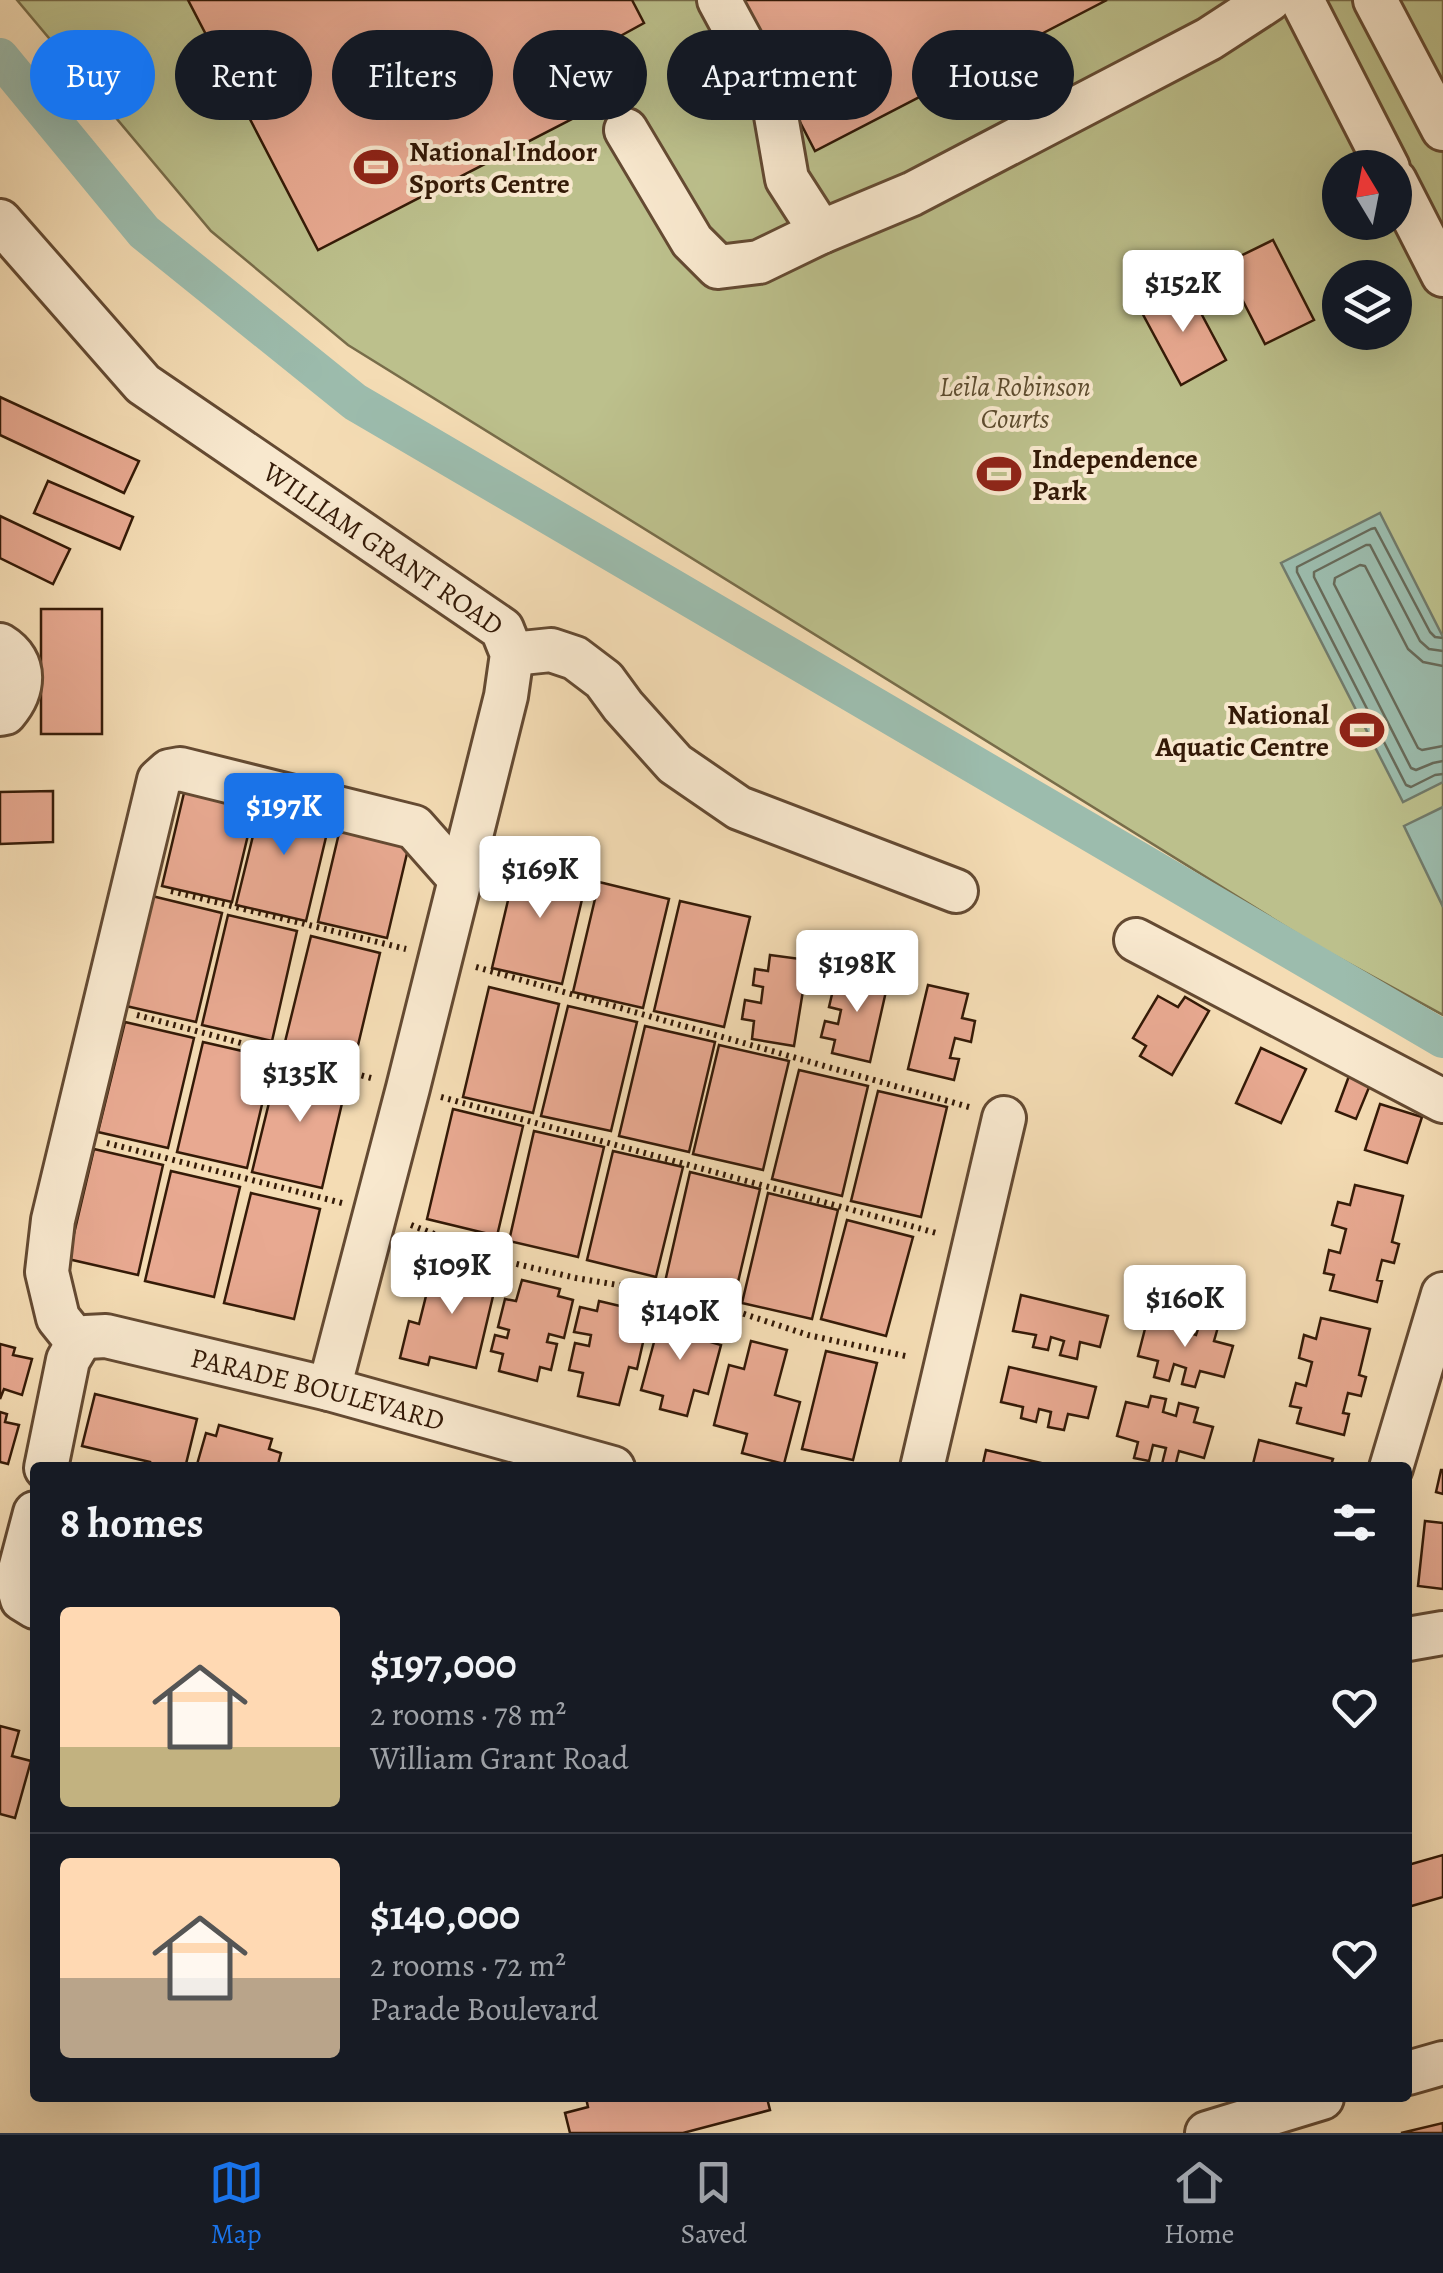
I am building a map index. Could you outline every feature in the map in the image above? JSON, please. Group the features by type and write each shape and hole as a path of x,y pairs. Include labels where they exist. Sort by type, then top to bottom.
{"street":[{"path":"719,0 775,110 787,178 821,232"},
{"path":"626,130 692,241 718,268 759,262 912,194 1210,39 1269,0"},
{"path":"1302,0 1379,150"},
{"path":"1375,0 1443,129"},
{"path":"1412,214 1443,275"},
{"name":"WILLIAM GRANT ROAD","path":"0,220 143,384 502,629 512,654 506,696 329,1389"},
{"path":"0,645 18,662 20,687 14,702 0,714"},
{"path":"512,654 551,650 576,658 604,680 675,764 739,808 956,890"},
{"path":"47,1462 68,1360 78,1342 58,1318 47,1272 53,1220 159,780 168,771 180,769 414,827 460,880"},
{"path":"1136,940 1443,1101"},
{"path":"923,1462 1004,1118"},
{"path":"1393,1462 1443,1294"},
{"name":"PARADE BOULEVARD","path":"78,1342 86,1337 106,1336 329,1389 591,1462"},
{"path":"30,1534 17,1587 22,1599 30,1604"},
{"path":"1412,1638 1443,1633"},
{"path":"1412,2071 1443,2063"},
{"path":"1206,2133 1309,2102"}],"path":[{"path":"134,882 439,957 1004,1118"},
{"path":"104,1006 976,1244"},
{"path":"73,1134 375,1212 504,1261 660,1292 808,1335 946,1365"}],"green space":[{"name":"Independence Park","path":"17,0 1443,0 1443,1015 1317,946 348,345 211,231 118,120 155,120 155,30 42,30"}],"water":[{"path":"1380,513 1443,637 1443,782 1403,802 1281,563"},
{"path":"1443,807 1443,907 1404,826"}],"building":[{"path":"188,0 632,0 644,23 631,30 513,30 513,120 570,120 318,250 250,120 312,120 312,30 204,30"},
{"path":"737,0 1107,0 1049,30 912,30 912,101 892,111 892,30 752,30"},
{"path":"799,120 875,120 815,151"},
{"path":"1273,240 1314,320 1265,344 1224,264"},
{"path":"1211,257 1224,280 1205,291 1192,268"},
{"path":"1186,285 1226,360 1181,385 1140,309"},
{"path":"0,397 139,461 124,493 0,435"},
{"path":"48,481 133,517 120,549 34,513"},
{"path":"0,516 70,549 53,584 0,558"},
{"path":"41,609 102,609 102,734 41,734"},
{"path":"188,776 258,793 232,902 162,886"},
{"path":"53,791 53,842 0,844 0,792"},
{"path":"263,795 332,812 306,921 236,905"},
{"path":"344,812 413,828 387,938 318,922"},
{"path":"518,858 588,874 562,984 492,968"},
{"path":"599,882 669,899 643,1008 573,992"},
{"path":"152,896 222,913 196,1022 126,1006"},
{"path":"680,901 750,917 724,1027 654,1011"},
{"path":"228,915 297,931 272,1041 202,1025"},
{"path":"311,936 380,953 354,1062 284,1046"},
{"path":"770,955 808,960 794,1046 752,1039 754,1021 742,1019 745,1000 761,1003 763,987 753,985 755,969 768,971"},
{"path":"849,969 889,978 870,1062 832,1053 835,1040 821,1037 825,1021 838,1024 841,1010 829,1007 833,990 844,992"},
{"path":"928,985 968,994 962,1018 975,1021 971,1042 955,1038 950,1058 959,1059 954,1080 908,1069"},
{"path":"489,987 559,1004 533,1113 463,1097"},
{"path":"1158,996 1178,1007 1185,997 1209,1011 1172,1075 1140,1056 1146,1046 1133,1038"},
{"path":"568,1006 637,1022 611,1131 541,1116"},
{"path":"125,1022 194,1038 168,1148 98,1132"},
{"path":"645,1026 715,1042 689,1152 619,1136"},
{"path":"203,1042 273,1058 247,1168 177,1152"},
{"path":"719,1045 789,1061 763,1170 693,1154"},
{"path":"1261,1048 1306,1069 1281,1123 1236,1103"},
{"path":"279,1062 348,1078 322,1188 252,1172"},
{"path":"799,1070 868,1086 842,1196 772,1179"},
{"path":"1349,1076 1370,1085 1356,1119 1336,1111"},
{"path":"878,1091 947,1107 921,1217 851,1201"},
{"path":"1380,1104 1422,1117 1407,1163 1365,1150"},
{"path":"453,1109 523,1126 497,1236 427,1219"},
{"path":"534,1131 604,1147 578,1257 509,1241"},
{"path":"94,1149 163,1165 138,1275 68,1259"},
{"path":"613,1151 683,1167 656,1277 587,1260"},
{"path":"171,1171 240,1187 214,1297 145,1281"},
{"path":"690,1172 760,1189 734,1299 665,1282"},
{"path":"1355,1185 1403,1196 1392,1242 1399,1244 1394,1263 1382,1260 1377,1302 1330,1290 1334,1275 1324,1273 1329,1250 1340,1253 1346,1229 1332,1225 1338,1202 1350,1205"},
{"path":"251,1193 320,1209 294,1319 224,1303"},
{"path":"768,1193 838,1210 812,1319 742,1303"},
{"path":"847,1220 913,1237 886,1336 821,1319"},
{"path":"435,1260 498,1275 476,1368 430,1357 428,1365 400,1358 409,1321 419,1324"},
{"path":"522,1280 560,1289 558,1296 573,1300 564,1338 549,1334 547,1342 557,1344 551,1370 540,1367 537,1381 499,1371 503,1354 491,1351 495,1335 507,1338 509,1330 498,1327 505,1299 516,1301"},
{"path":"1021,1295 1108,1316 1100,1347 1080,1342 1077,1359 1060,1355 1064,1341 1051,1337 1048,1350 1033,1347 1036,1335 1013,1331"},
{"path":"599,1301 641,1311 636,1336 644,1338 637,1369 629,1367 619,1405 578,1396 583,1373 569,1370 575,1343 589,1346 591,1335 574,1332 580,1307 597,1311"},
{"path":"663,1309 699,1319 693,1337 721,1345 708,1394 694,1390 687,1416 660,1409 663,1396 641,1390"},
{"path":"1171,1315 1186,1319 1183,1331 1196,1335 1200,1323 1218,1327 1214,1341 1233,1346 1224,1377 1200,1371 1195,1387 1182,1384 1186,1368 1174,1364 1169,1381 1154,1377 1158,1361 1138,1356 1147,1321 1168,1327"},
{"path":"1321,1318 1370,1329 1359,1375 1366,1377 1361,1396 1348,1393 1343,1413 1349,1414 1344,1435 1297,1423 1301,1408 1290,1406 1296,1383 1306,1386 1312,1362 1299,1358 1304,1335 1316,1339"},
{"path":"751,1341 787,1350 775,1395 800,1402 785,1462 742,1453 747,1434 714,1425 729,1365 744,1369"},
{"path":"0,1344 15,1348 13,1355 32,1359 22,1395 4,1389 0,1399"},
{"path":"826,1351 877,1363 853,1460 802,1449"},
{"path":"1009,1367 1096,1387 1088,1418 1068,1414 1064,1430 1048,1427 1051,1412 1039,1409 1036,1422 1021,1418 1023,1407 1001,1402"},
{"path":"95,1394 197,1419 186,1462 150,1462 82,1446"},
{"path":"1151,1396 1166,1399 1163,1412 1176,1416 1179,1403 1198,1408 1194,1422 1213,1427 1204,1458 1179,1451 1176,1462 1162,1462 1166,1448 1153,1445 1149,1461 1134,1458 1138,1442 1117,1436 1126,1402 1148,1407"},
{"path":"0,1412 7,1414 5,1422 19,1425 8,1464 0,1462"},
{"path":"219,1425 272,1439 269,1449 281,1453 279,1462 198,1462 206,1433 216,1436"},
{"path":"1259,1440 1333,1459 1332,1462 1254,1462"},
{"path":"986,1450 1037,1462 983,1462"},
{"path":"1443,1470 1443,1494 1436,1492"},
{"path":"1425,1521 1443,1523 1443,1589 1418,1586"},
{"path":"0,1726 19,1731 12,1756 30,1761 30,1765 15,1818 0,1814"},
{"path":"1443,1855 1443,1897 1412,1906 1412,1864"},
{"path":"587,2102 768,2102 770,2110 683,2133 570,2133 565,2113 588,2107"},
{"path":"1443,2123 1443,2133 1401,2133"}],"waterway":[{"path":"0,57 144,232 355,402 1443,1039"}],"place":[{"name":"National Indoor Sports Centre","path":"376,167"},
{"name":"Independence Park","path":"999,474"},
{"name":"National Aquatic Centre","path":"1362,730"}],"park label":[{"name":"Leila Robinson Courts","path":"1015,402"}]}
